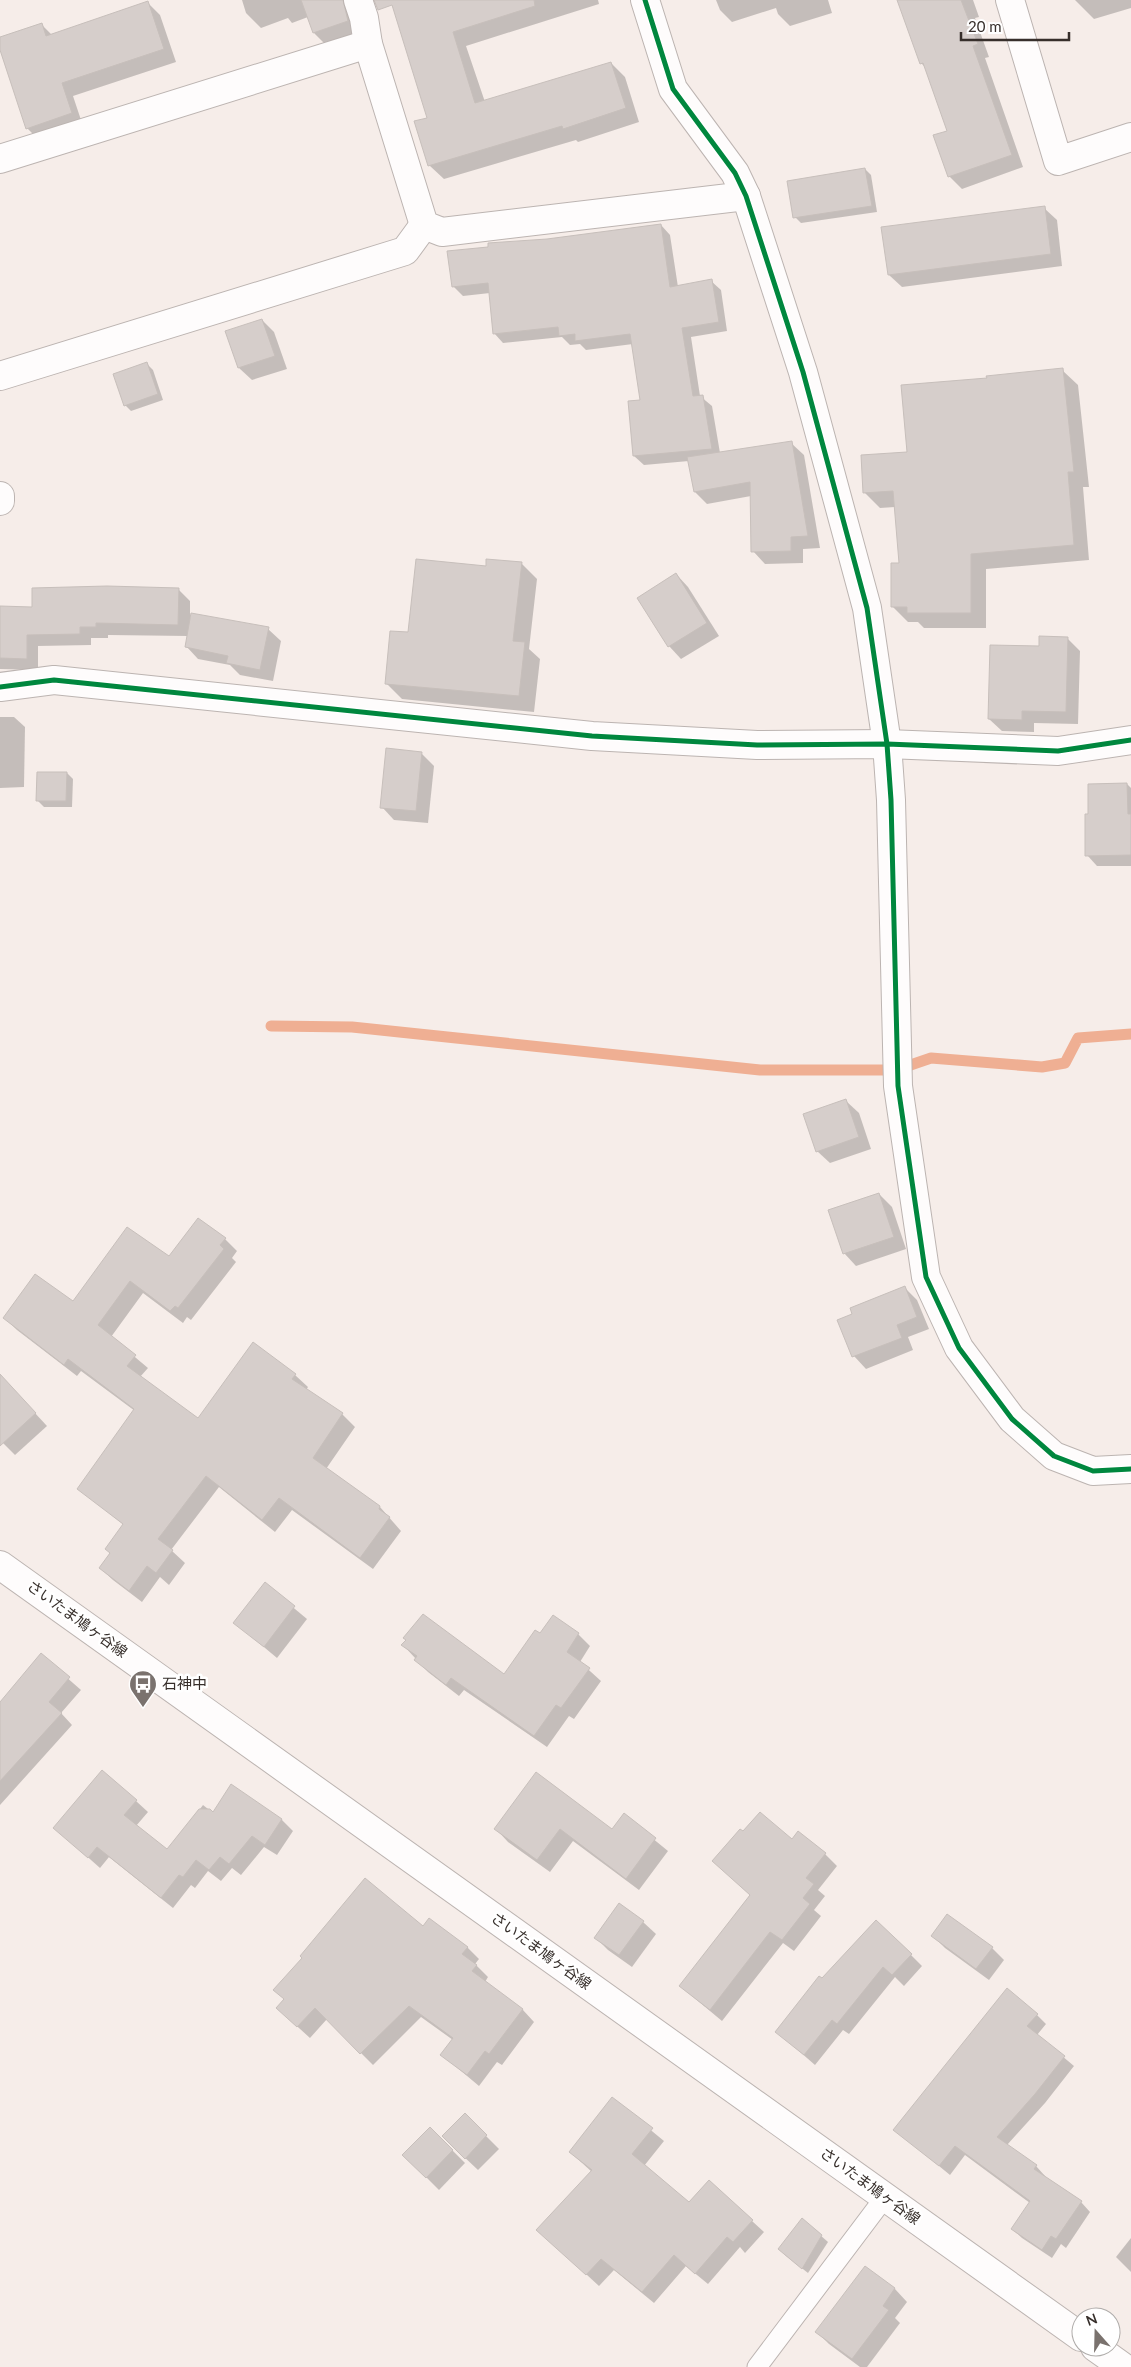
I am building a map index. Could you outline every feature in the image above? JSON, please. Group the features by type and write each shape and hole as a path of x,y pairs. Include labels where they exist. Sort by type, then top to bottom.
{"street":[{"path":"358,0 364,18 368,44 424,225"},
{"path":"645,0 674,89 735,173 746,196 803,372 867,608 887,744 891,800 898,1086 926,1277 959,1348 1012,1419 1054,1456 1093,1471 1131,1469"},
{"path":"1010,0 1058,161 1131,136"},
{"path":"0,159 368,44"},
{"path":"424,225 442,232 746,196"},
{"path":"0,376 405,251 424,225"},
{"path":"0,496 0,501"},
{"path":"0,687 54,680 592,736 756,745 887,744 1058,751 1131,740"},
{"name":"さいたま鳩ヶ谷線","path":"0,1565 1071,2330"},
{"path":"1109,2357 1123,2367"}],"lane":[{"path":"757,2367 885,2197"}],"building":[{"path":"301,0 343,0 348,21 313,33"},
{"path":"374,0 534,0 535,6 453,32 475,103 611,62 626,108 563,129 562,126 428,166 414,121 427,118 392,5 378,10"},
{"path":"897,0 961,0 978,44 973,46 1012,155 948,177 933,135 947,131 923,63 920,64"},
{"path":"148,1 164,49 62,83 72,113 26,129 0,50 0,37 42,23 46,36"},
{"path":"865,168 872,206 793,218 787,181"},
{"path":"1045,206 1051,254 888,275 881,227"},
{"path":"661,224 670,287 712,279 719,322 682,328 693,396 703,395 712,449 633,456 628,401 640,400 630,334 575,341 575,334 559,336 558,327 493,334 488,283 452,287 447,251 488,247 488,243 547,239"},
{"path":"262,319 275,356 238,368 225,331"},
{"path":"147,362 158,394 124,406 113,374"},
{"path":"1063,368 1074,472 1068,472 1074,545 971,554 971,613 907,613 907,607 891,607 891,563 899,563 893,491 863,493 861,455 907,452 901,385 987,378 986,376"},
{"path":"792,441 808,536 791,537 791,551 751,552 750,482 694,492 687,457"},
{"path":"416,559 486,566 486,559 522,562 513,641 525,642 519,696 385,684 390,631 408,632"},
{"path":"676,573 707,623 668,647 637,598"},
{"path":"107,586 179,588 178,625 96,623 96,627 80,627 80,634 27,635 27,659 0,658 0,606 32,607 32,588"},
{"path":"191,613 269,627 260,670 226,663 228,656 185,647"},
{"path":"1039,636 1068,637 1066,712 1022,711 1022,720 988,719 990,645 1039,646"},
{"path":"386,748 422,752 416,811 380,808"},
{"path":"37,772 67,772 66,801 36,801"},
{"path":"1127,783 1128,814 1131,814 1131,855 1085,856 1085,814 1088,814 1088,784"},
{"path":"846,1099 859,1137 816,1152 803,1114"},
{"path":"879,1193 894,1237 843,1254 828,1210"},
{"path":"198,1218 226,1238 220,1245 224,1249 178,1308 175,1306 170,1311 130,1281 98,1325 136,1355 127,1366 198,1418 253,1342 296,1374 292,1379 343,1413 313,1458 380,1506 379,1509 390,1517 360,1558 279,1498 262,1520 206,1476 158,1539 173,1550 156,1573 147,1566 129,1591 99,1568 110,1553 105,1549 123,1524 77,1489 134,1409 68,1359 64,1365 3,1318 35,1274 73,1301 127,1227 169,1256"},
{"path":"905,1286 917,1317 897,1325 902,1338 852,1357 837,1320 852,1314 850,1308"},
{"path":"0,1374 36,1413 0,1446"},
{"path":"265,1582 295,1606 264,1647 233,1623"},
{"path":"423,1614 504,1674 535,1630 540,1633 553,1615 579,1633 567,1652 590,1668 561,1708 556,1705 534,1736 451,1678 446,1685 414,1660 417,1656 401,1645 406,1640 403,1638"},
{"path":"41,1653 70,1677 49,1702 62,1713 0,1781 0,1702"},
{"path":"102,1770 137,1800 124,1815 167,1849 199,1809 210,1809 213,1812 231,1784 282,1819 265,1845 252,1836 229,1864 220,1857 209,1870 196,1860 183,1877 179,1875 161,1898 97,1847 88,1858 53,1828"},
{"path":"536,1772 612,1829 624,1813 656,1838 626,1879 560,1829 537,1860 494,1829"},
{"path":"760,1812 792,1839 798,1831 826,1853 806,1878 814,1884 803,1898 810,1904 782,1940 770,1932 710,2010 679,1986 750,1895 712,1861 740,1829 743,1831"},
{"path":"365,1878 423,1926 429,1918 468,1947 462,1954 477,1965 472,1971 523,2009 489,2054 485,2051 467,2075 440,2055 453,2038 409,2006 360,2054 315,2008 297,2027 276,2008 284,1999 273,1990 302,1958 300,1956"},
{"path":"619,1903 644,1921 619,1955 594,1938"},
{"path":"947,1914 993,1947 976,1969 931,1936"},
{"path":"876,1920 912,1954 892,1975 883,1967 837,2024 832,2020 804,2055 775,2032 819,1976 822,1978"},
{"path":"1007,1988 1038,2014 1027,2026 1065,2056 997,2137 1037,2165 1034,2169 1082,2201 1056,2239 1051,2236 1042,2250 1011,2229 1030,2201 955,2146 939,2166 893,2130"},
{"path":"612,2097 653,2128 632,2154 689,2202 709,2180 753,2220 733,2242 727,2237 695,2274 674,2255 642,2292 601,2259 586,2275 536,2230 592,2170 569,2152"},
{"path":"465,2113 487,2135 465,2159 442,2136"},
{"path":"430,2127 453,2150 426,2178 402,2155"},
{"path":"802,2218 822,2235 802,2269 778,2249"},
{"path":"865,2266 895,2288 883,2306 889,2310 852,2359 815,2332"}],"waterway":[{"path":"271,1026 352,1027 760,1070 896,1070 931,1058 1042,1067 1065,1063 1078,1038 1131,1034"}],"cycle path":[{"path":"645,0 673,89 735,173 746,196 803,372 867,608 887,744 891,800 898,1086 926,1277 959,1348 1012,1419 1054,1456 1093,1471 1131,1469"},
{"path":"0,687 54,680 592,736 757,745 887,744 1058,751 1131,740"}],"place":[{"name":"石神中","path":"143,1708"}]}
